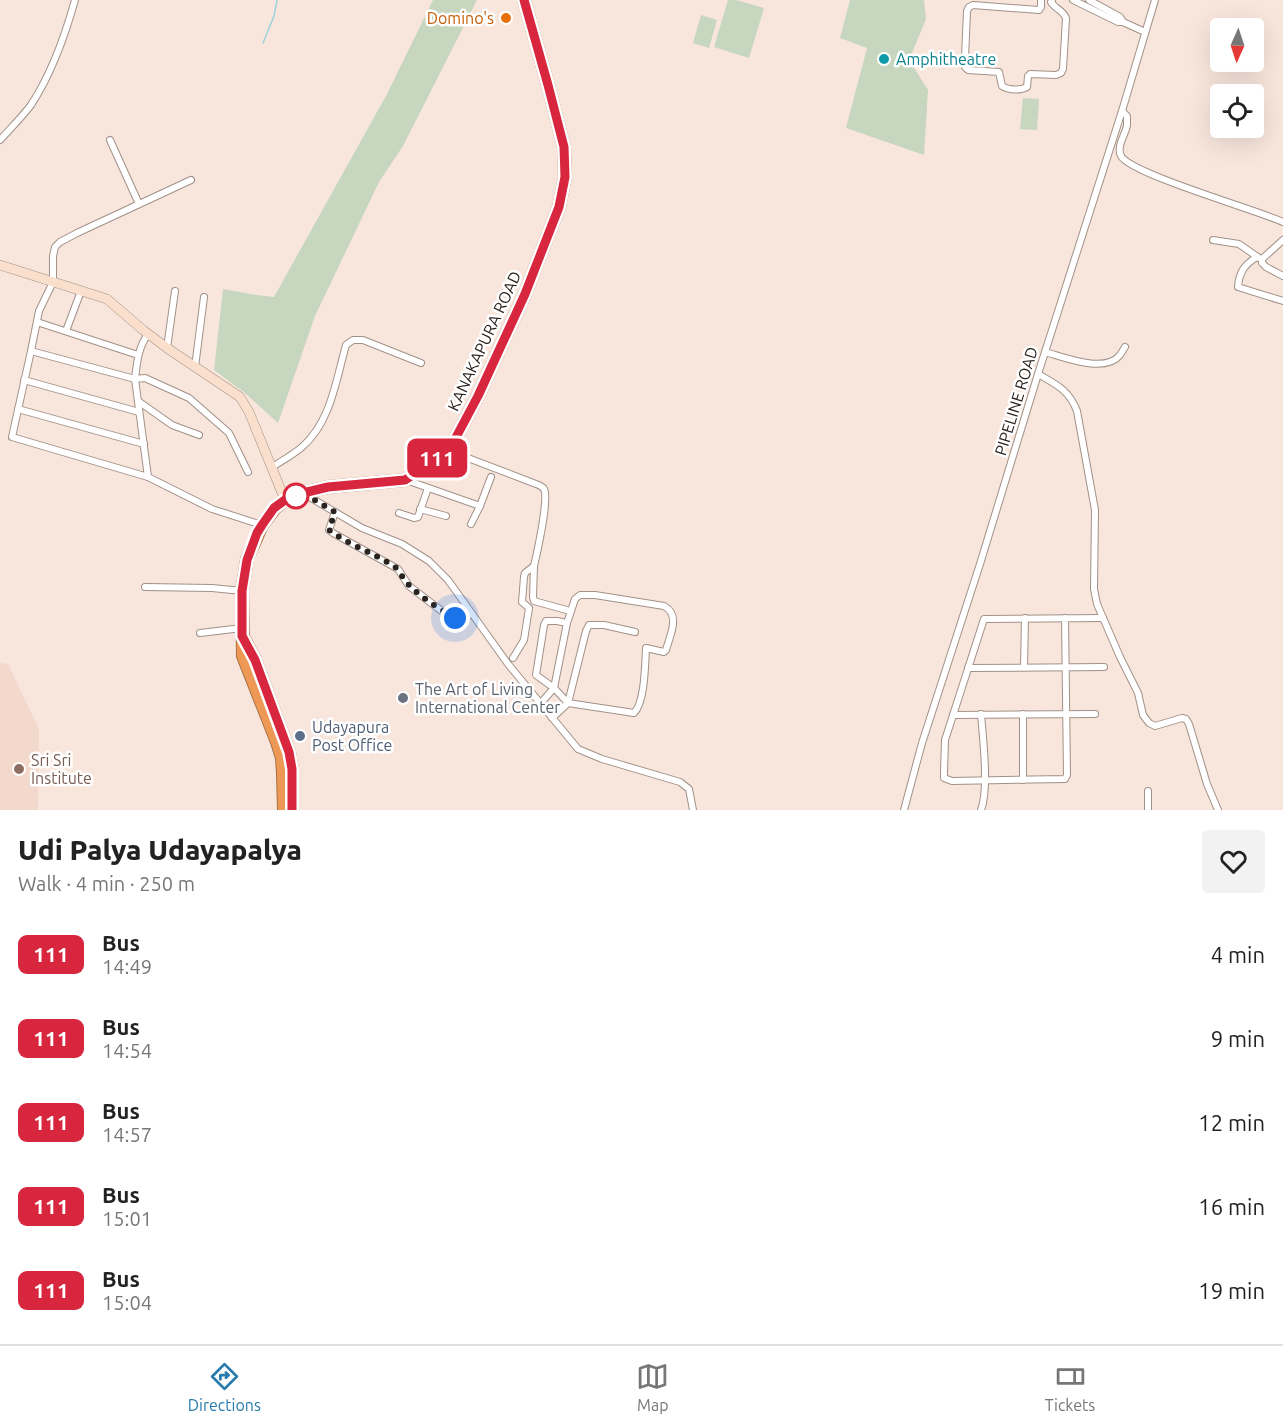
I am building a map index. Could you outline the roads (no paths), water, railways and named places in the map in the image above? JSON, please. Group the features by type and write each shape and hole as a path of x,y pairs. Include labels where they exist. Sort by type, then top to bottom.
{"highway":[{"name":"KANAKAPURA ROAD","path":"284,810 280,740 255,660 242,632 242,591 247,560 262,525 274,508 285,500 328,487 405,480 429,464 447,450 454,441 478,396 525,294 559,207 565,177 564,147 524,0"},
{"name":"KANAKAPURA ROAD","path":"280,740 289,752 292,769 292,810"}],"street":[{"path":"0,140 30,106 44,83 62,42 75,0"},
{"path":"1041,0 1039,10 994,4 969,7 965,67 968,70 999,72 1002,86 1006,88 1023,89 1027,87 1030,74 1056,75 1061,73 1066,18 1064,13 1053,6 1052,0"},
{"path":"1073,0 1118,22 1124,22 1145,32"},
{"path":"1089,0 1120,17 1124,22"},
{"name":"PIPELINE ROAD","path":"904,810 922,743 1155,0"},
{"path":"1122,111 1127,116 1127,125 1120,153 1122,158 1158,177 1283,222"},
{"path":"110,140 139,204"},
{"path":"191,180 60,242 55,247 53,282 39,311 12,437 148,477 212,509 262,525"},
{"path":"1213,240 1239,244 1260,258 1266,267 1283,276"},
{"path":"1283,240 1260,258 1247,264 1242,270 1238,287 1283,301"},
{"path":"0,264 107,299 148,334 240,397 249,412 285,500"},
{"path":"66,331 81,291"},
{"path":"167,348 175,291"},
{"path":"195,367 204,297"},
{"path":"37,322 138,355"},
{"path":"148,334 138,355 135,379 148,477"},
{"path":"271,468 303,447 318,430 327,413 345,345 353,340 363,340 421,363"},
{"path":"1045,352 1079,362 1102,364 1115,360 1125,346"},
{"path":"30,351 135,379 145,378 189,398 228,433 248,472"},
{"path":"1038,374 1064,389 1073,400 1077,411 1095,510 1094,589 1097,604 1138,693 1143,715 1149,723 1155,726 1182,718 1189,724 1207,784 1218,810"},
{"path":"24,381 140,412"},
{"path":"138,401 172,425 199,435"},
{"path":"18,409 144,444"},
{"path":"447,450 543,487 545,503 534,566 533,597 534,601 570,611"},
{"path":"471,524 491,477"},
{"path":"405,480 480,506"},
{"path":"399,513 417,517 428,488"},
{"path":"303,493 362,528 402,544 429,561 448,580 508,664 578,749 602,759 680,782 689,789 693,810"},
{"path":"420,509 446,516"},
{"path":"335,512 329,527 333,533 398,569 409,586 443,612 455,618 466,618 471,613"},
{"path":"513,658 524,640 529,608 522,602 525,573 534,566"},
{"path":"145,586 242,591"},
{"path":"540,704 554,688 570,611 575,599 580,595 595,595 664,606 669,608 674,617 666,650 664,652 646,648 642,691 638,709 634,713 568,703 554,688 536,675 546,621 567,623"},
{"path":"1065,618 1067,775 1065,779 952,781 945,778 945,740 984,619 1025,618 1065,618 1103,618"},
{"path":"1024,667 1025,618"},
{"path":"552,718 568,703 589,625 604,625 635,632"},
{"path":"200,633 242,632"},
{"path":"968,668 1104,667"},
{"path":"981,714 985,780 981,810"},
{"path":"1023,714 1023,780"},
{"path":"953,715 1095,714"},
{"path":"1148,790 1148,810"}],"waterway":[{"path":"263,43 274,16 277,0"}],"place":[{"name":"Domino's","path":"506,18"},
{"name":"Amphitheatre","path":"884,59"},
{"name":"The Art of Living International Center","path":"403,698"},
{"name":"Udayapura Post Office","path":"300,736"},
{"name":"Sri Sri Institute","path":"19,769"}]}
